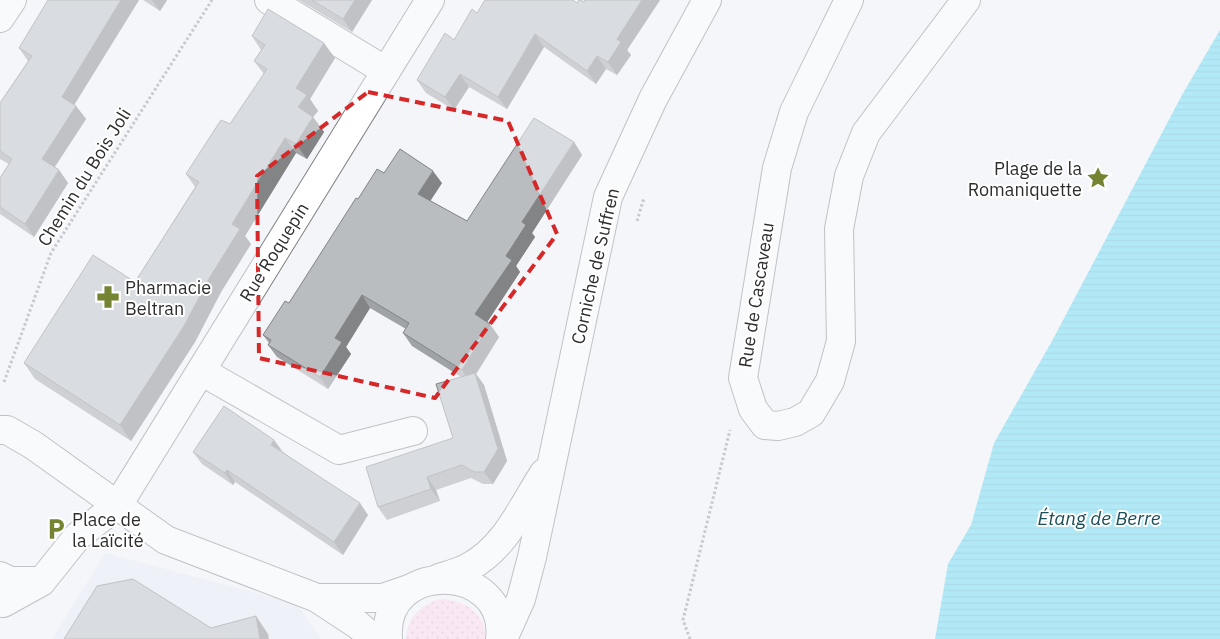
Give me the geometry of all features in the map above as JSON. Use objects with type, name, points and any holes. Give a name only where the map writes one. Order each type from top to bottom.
[{"type":"street","points":[[0,18],[12,0]]},
{"type":"street","points":[[269,0],[386,71]]},
{"type":"street","name":"Rue Roquepin","points":[[118,505],[430,0]]},
{"type":"street","name":"Corniche de Suffren","points":[[501,639],[521,599],[544,509],[552,462],[608,197],[653,99],[707,0]]},
{"type":"street","name":"Rue de Cascaveau","points":[[849,0],[794,112],[777,168],[743,378],[753,409],[765,425],[778,426],[795,422],[811,413],[830,380],[841,340],[839,229],[849,176],[866,133],[939,39],[966,0]]},
{"type":"street","points":[[201,371],[339,450],[413,431]]},
{"type":"street","points":[[0,430],[7,430],[33,445],[166,540],[317,598],[358,625],[374,639]]},
{"type":"street","name":"Corniche de Suffren","points":[[317,598],[383,598],[412,588],[425,581],[468,568],[489,552],[514,525],[531,493],[552,462]]},
{"type":"street","points":[[0,602],[3,603],[42,581],[78,536],[118,505]]},
{"type":"street","points":[[0,576],[10,582],[42,581]]},
{"type":"street","points":[[439,578],[457,580],[474,586],[487,598],[497,614],[501,639]]},
{"type":"street","points":[[388,639],[389,618],[398,601],[412,588]]},
{"type":"path","name":"Chemin du Bois Joli","points":[[4,382],[51,252],[212,0]]},
{"type":"path","points":[[635,227],[646,189]]},
{"type":"path","points":[[690,639],[683,620],[731,426]]},
{"type":"highlighted area","points":[[368,92],[508,121],[557,234],[435,398],[259,358],[257,176]]},
{"type":"shaded area","points":[[105,553],[297,604],[321,639],[52,639]]},
{"type":"shaded area","points":[[440,599],[457,602],[472,609],[482,622],[485,639],[406,639],[409,624],[416,613],[426,605]]},
{"type":"water","name":"Étang de Berre","points":[[1220,30],[1220,639],[935,639],[948,564],[971,525],[994,443],[1052,341],[1182,95]]},
{"type":"building","points":[[48,0],[121,0],[62,97],[76,106],[42,159],[59,170],[25,224],[0,207],[0,178],[12,159],[0,151],[0,103],[32,56],[19,48]]},
{"type":"building","points":[[312,0],[355,0],[343,19]]},
{"type":"building","points":[[485,0],[573,0],[577,3],[579,0],[584,2],[585,0],[642,0],[617,39],[621,42],[608,62],[597,56],[587,71],[535,34],[498,97],[460,74],[445,97],[417,80],[445,33],[454,40],[472,9],[477,13]]},
{"type":"building","points":[[268,9],[324,43],[296,88],[307,95],[298,107],[313,117],[296,144],[285,138],[232,224],[240,229],[210,277],[184,326],[120,425],[24,363],[93,255],[135,282],[199,182],[186,174],[221,120],[230,124],[267,69],[254,61],[265,45],[252,36]]},
{"type":"building","points":[[534,118],[574,142],[522,222],[526,225],[506,256],[512,260],[475,314],[490,324],[462,370],[403,333],[409,323],[362,295],[335,338],[342,342],[320,377],[268,345],[271,340],[263,335],[285,301],[289,303],[356,198],[358,199],[377,169],[384,173],[400,149],[433,171],[418,194],[467,221]]},
{"type":"building","points":[[475,373],[498,449],[484,472],[474,472],[462,465],[427,477],[431,489],[378,507],[366,467],[453,438],[436,384]]},
{"type":"building","points":[[224,406],[274,440],[271,445],[360,503],[334,542],[227,470],[225,473],[193,452]]},
{"type":"building","points":[[133,579],[211,628],[256,616],[260,639],[64,639],[97,586]]},
{"type":"place","name":"Plage de la Romaniquette","points":[[1098,178]]},
{"type":"place","name":"Pharmacie Beltran","points":[[108,297]]},
{"type":"place","name":"Place de la Laïcité","points":[[56,529]]}]
